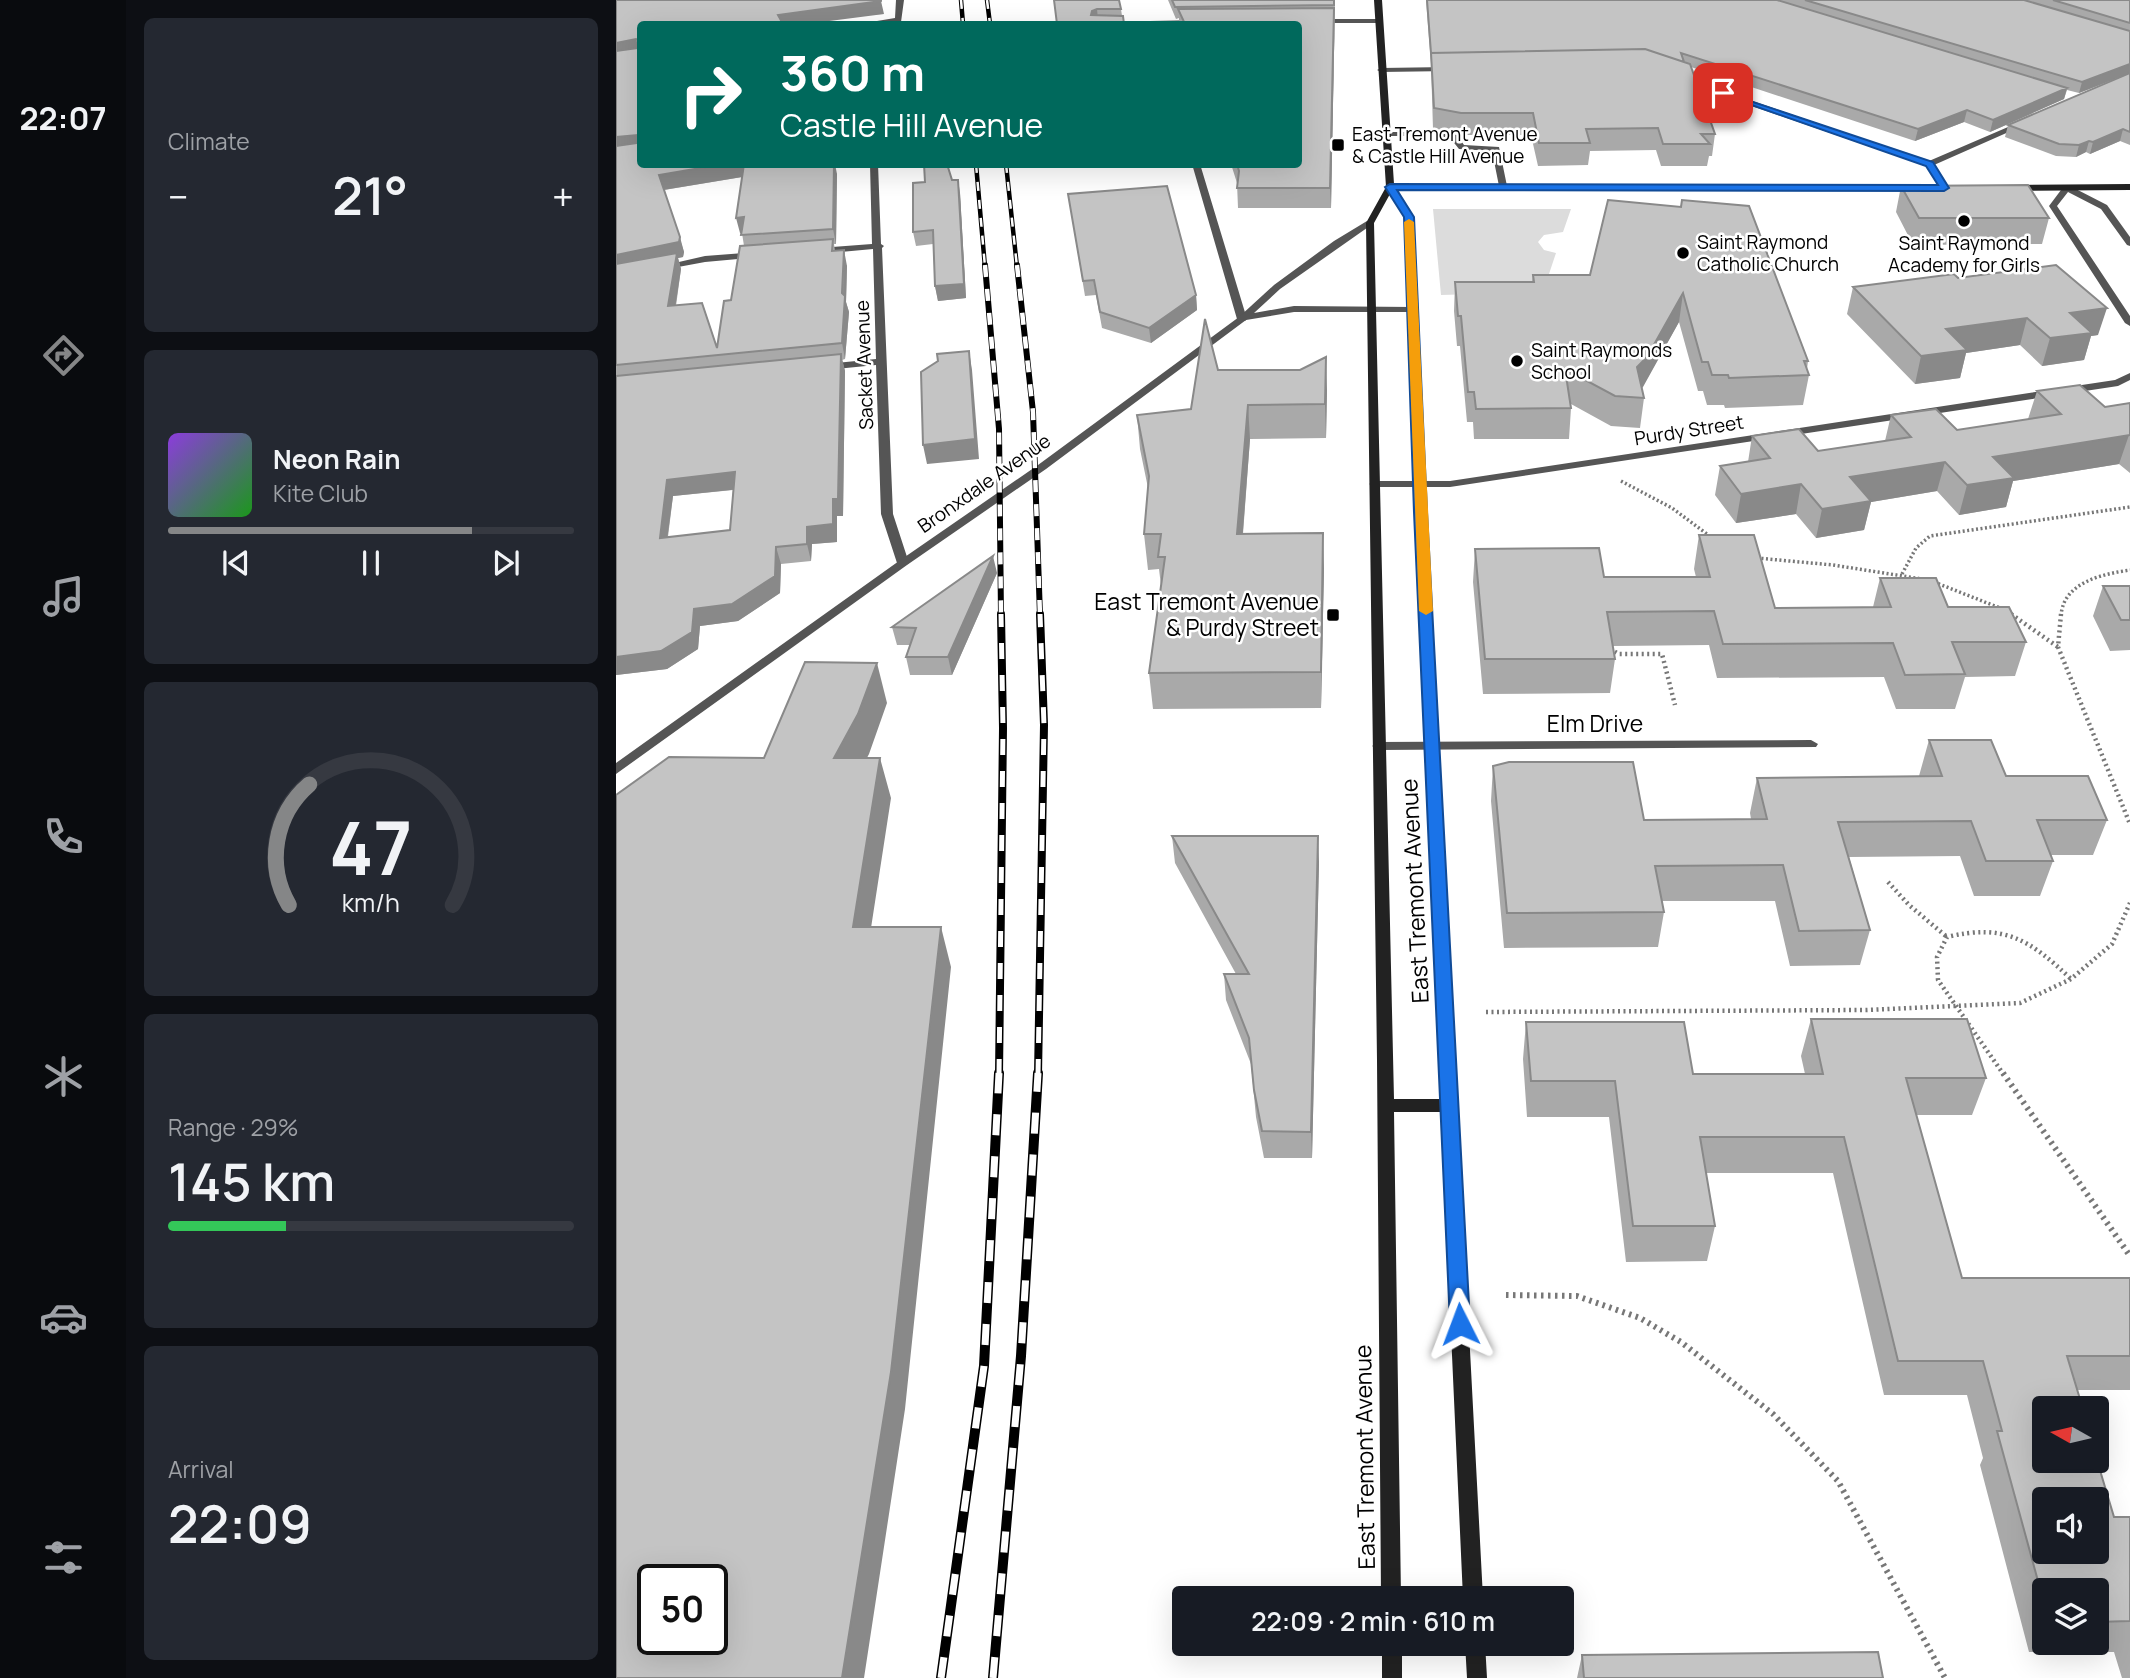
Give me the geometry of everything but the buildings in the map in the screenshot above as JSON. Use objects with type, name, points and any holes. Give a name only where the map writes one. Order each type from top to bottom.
[{"type":"main road","name":"East Tremont Avenue","points":[[1378,0],[1390,187],[1409,217],[1472,1586]]},
{"type":"main road","points":[[1370,223],[1390,187],[1958,188]]},
{"type":"main road","points":[[2000,188],[2130,187]]},
{"type":"main road","name":"East Tremont Avenue","points":[[1370,223],[1386,1105],[1391,1586]]},
{"type":"main road","points":[[1386,1105],[1450,1106]]},
{"type":"main road","points":[[1392,1656],[1392,1678]]},
{"type":"main road","points":[[1475,1656],[1476,1678]]},
{"type":"street","points":[[892,21],[898,20],[900,0]]},
{"type":"street","points":[[1312,21],[1378,21]]},
{"type":"street","points":[[1381,70],[1464,68]]},
{"type":"street","points":[[1670,74],[1929,164],[1944,188]]},
{"type":"street","points":[[1929,164],[2037,117]]},
{"type":"street","points":[[1386,134],[1438,134],[1454,137],[1462,147],[1496,149],[1503,186]]},
{"type":"street","name":"Sacket Avenue","points":[[874,168],[887,514],[903,563]]},
{"type":"street","points":[[1197,168],[1242,319],[1294,309],[1413,310]]},
{"type":"street","points":[[2130,243],[2104,207],[2067,188],[2053,206],[2130,323]]},
{"type":"street","name":"Bronxdale Avenue","points":[[616,770],[903,563],[1042,467],[1242,319],[1277,287],[1337,243],[1370,223]]},
{"type":"street","points":[[812,251],[879,246]]},
{"type":"street","points":[[654,268],[705,259],[772,254]]},
{"type":"street","points":[[818,368],[880,362]]},
{"type":"street","name":"Purdy Street","points":[[1375,484],[1450,484],[2118,383],[2130,376]]},
{"type":"street","name":"Elm Drive","points":[[1379,746],[1811,744]]},
{"type":"path","points":[[1614,477],[1672,508],[1713,538]]},
{"type":"path","points":[[1902,574],[1912,551],[1920,541],[1930,536],[2130,507]]},
{"type":"path","points":[[1746,554],[1775,561],[1902,574],[1943,584],[1988,601],[2058,647]]},
{"type":"path","points":[[2130,570],[2096,575],[2072,591],[2061,610],[2058,647],[2129,814],[2130,824]]},
{"type":"path","points":[[1603,646],[1619,654],[1662,654],[1675,705]]},
{"type":"path","points":[[1888,882],[1909,905],[1947,937]]},
{"type":"path","points":[[1486,1012],[1866,1010],[2020,1003],[2071,979],[2112,944],[2130,903]]},
{"type":"path","points":[[2071,979],[2039,948],[2012,934],[1990,930],[1963,932],[1947,937],[1937,957],[1938,980],[1954,1006],[2130,1256]]},
{"type":"path","points":[[1506,1296],[1577,1296],[1640,1318],[1681,1342],[1773,1414],[1838,1481],[1945,1678]]},
{"type":"shaded area","points":[[1433,209],[1571,209],[1563,232],[1544,235],[1538,242],[1544,250],[1556,253],[1543,292],[1441,295]]},
{"type":"railway","points":[[961,0],[963,21]]},
{"type":"railway","points":[[987,0],[990,21]]},
{"type":"railway","points":[[976,168],[985,267]]},
{"type":"railway","points":[[1006,168],[1017,267]]},
{"type":"railway","points":[[985,265],[999,429],[1001,616]]},
{"type":"railway","points":[[1017,265],[1033,412],[1040,616]]},
{"type":"railway","points":[[999,1075],[1003,728],[1001,614]]},
{"type":"railway","points":[[1038,1075],[1044,725],[1040,614]]},
{"type":"railway","points":[[941,1678],[984,1366],[999,1073]]},
{"type":"railway","points":[[993,1678],[1021,1356],[1038,1073]]},
{"type":"slow traffic","points":[[1409,222],[1426,611]]},
{"type":"place","name":"East Tremont Avenue & Castle Hill Avenue","points":[[1338,145]]},
{"type":"place","name":"Saint Raymond Academy for Girls","points":[[1964,221]]},
{"type":"place","name":"Saint Raymond Catholic Church","points":[[1683,253]]},
{"type":"place","name":"Saint Raymonds School","points":[[1517,361]]},
{"type":"place","name":"East Tremont Avenue & Purdy Street","points":[[1333,615]]},
{"type":"route","points":[[1460,1324],[1420,512],[1409,217],[1390,187],[1944,188],[1929,164],[1723,93]]}]
